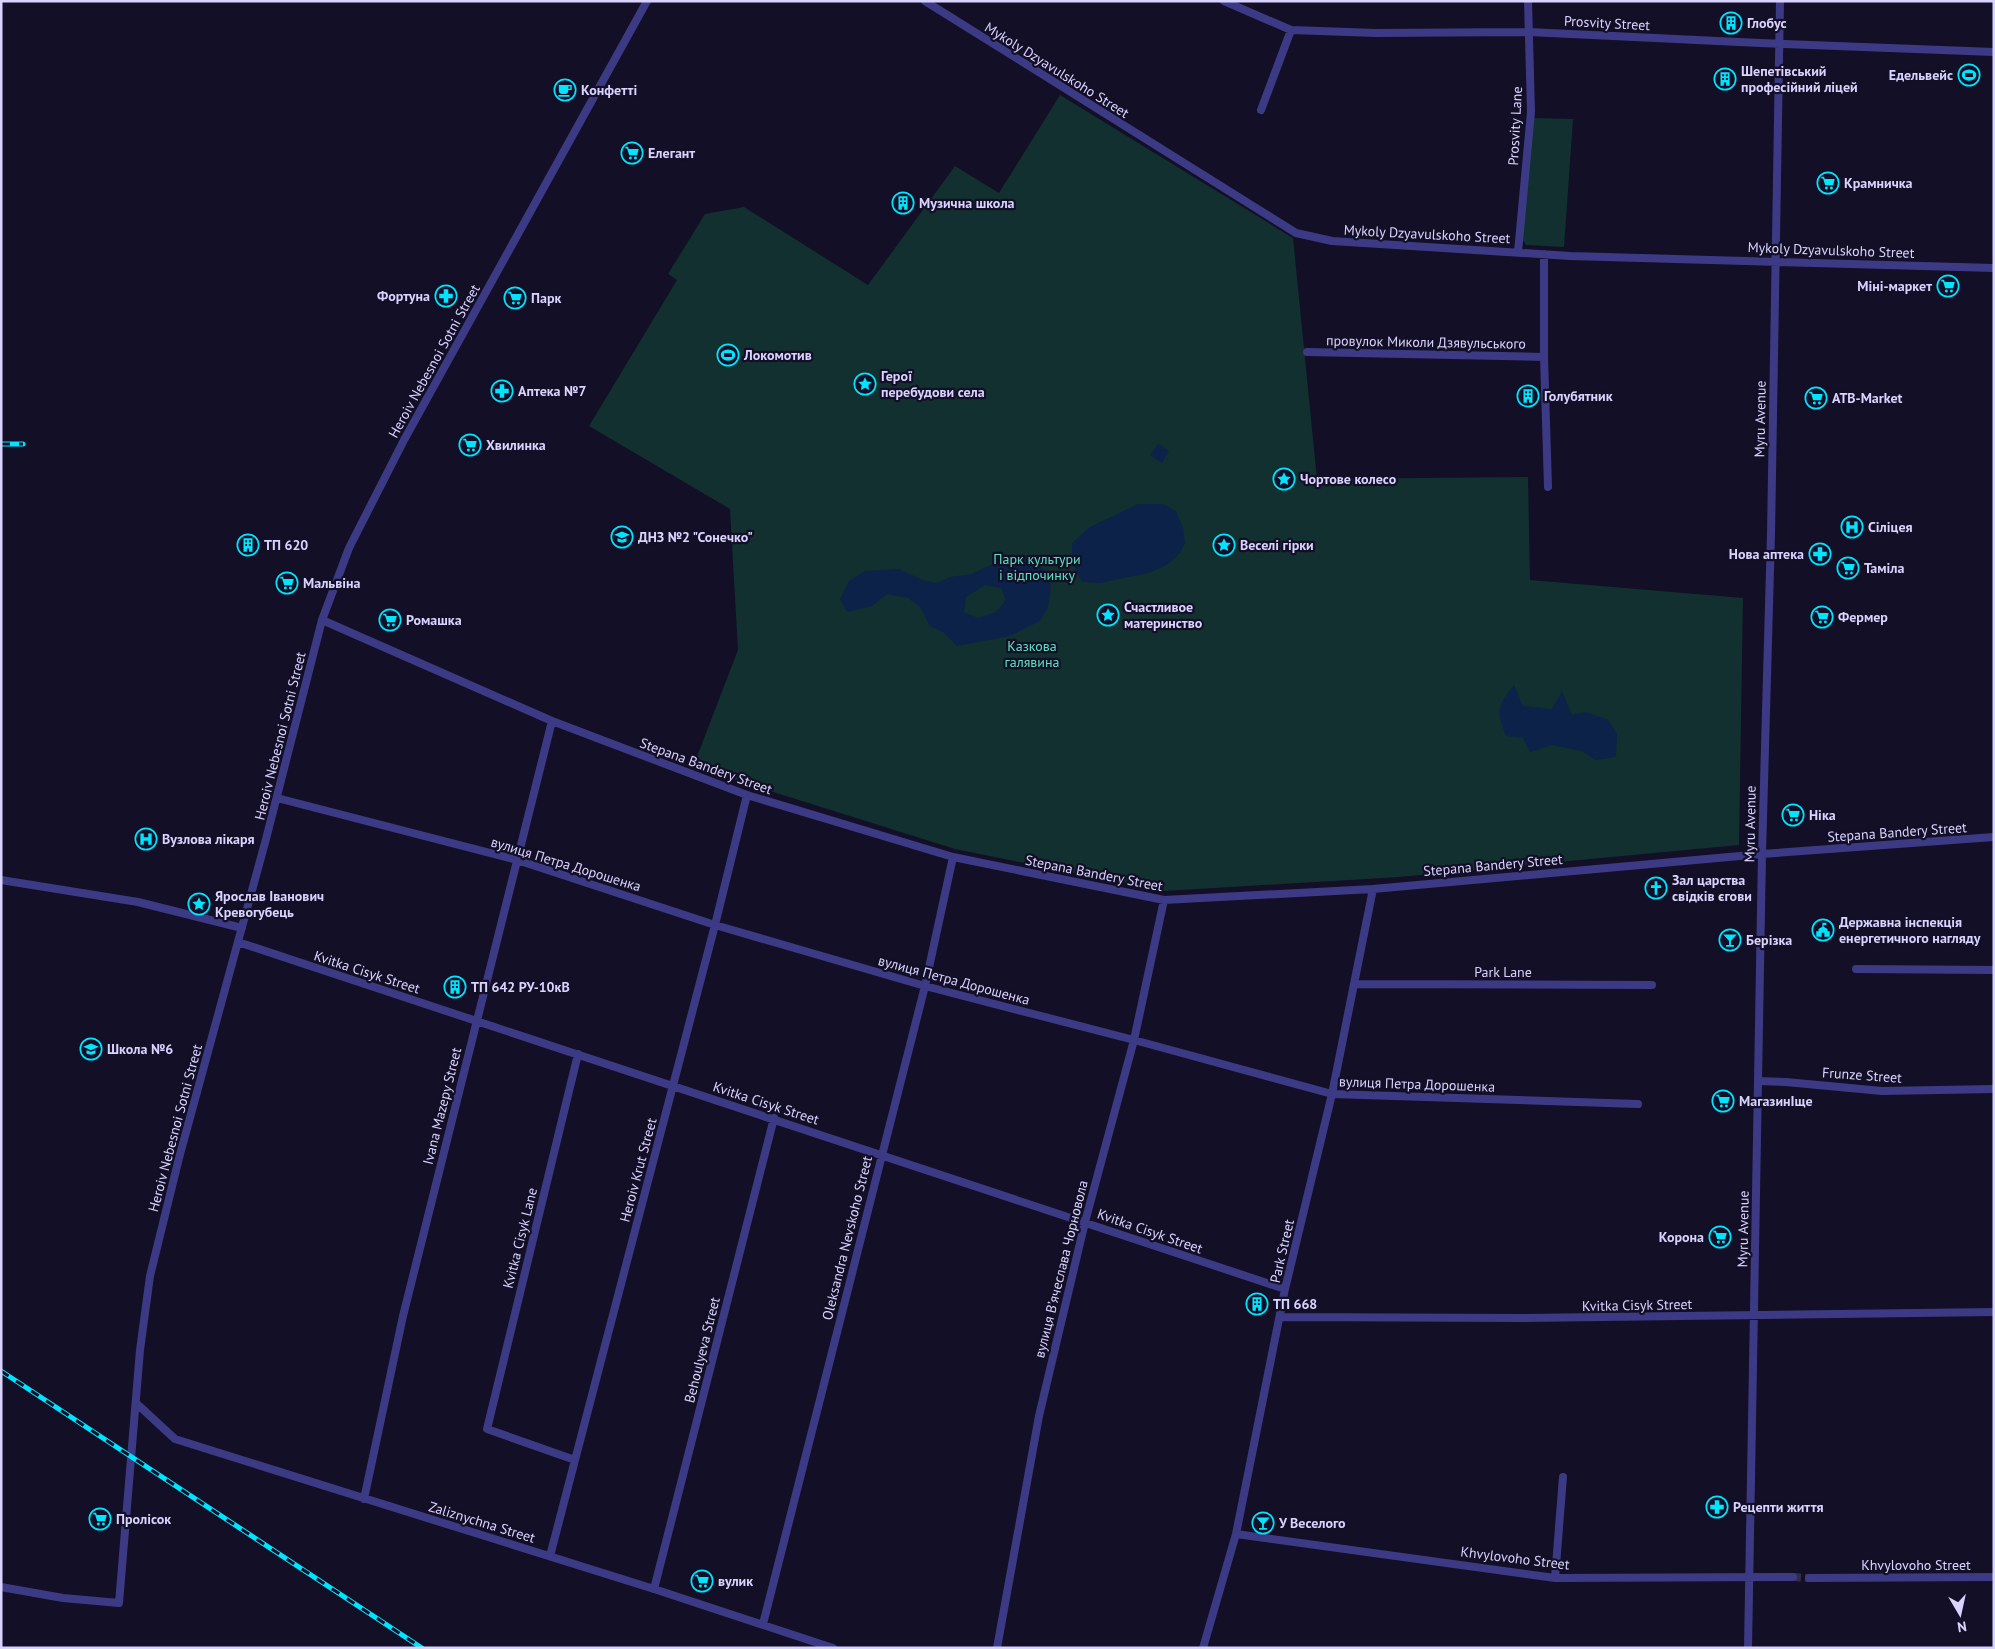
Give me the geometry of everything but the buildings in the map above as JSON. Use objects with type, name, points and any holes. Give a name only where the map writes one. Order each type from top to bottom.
[{"type":"street","name":"Heroiv Nebesnoi Sotni Street","points":[[1,1587],[63,1598],[119,1603],[140,1350],[150,1276],[179,1158],[277,798],[322,620],[349,548],[404,440],[647,1]]},
{"type":"street","name":"Mykoly Dzyavulskoho Street","points":[[925,1],[1296,233],[1332,241],[1544,254],[1994,268]]},
{"type":"street","name":"Prosvity Street","points":[[1224,1],[1291,30],[1529,32],[1994,52]]},
{"type":"street","name":"Prosvity Lane","points":[[1518,252],[1531,112],[1528,1]]},
{"type":"street","name":"Myru Avenue","points":[[1748,1648],[1780,1]]},
{"type":"street","points":[[1261,110],[1291,30]]},
{"type":"street","points":[[1544,254],[1544,357],[1548,487]]},
{"type":"street","name":"провулок Миколи Дзявульського","points":[[1307,352],[1544,357]]},
{"type":"street","name":"Stepana Bandery Street","points":[[322,620],[552,721],[747,795],[953,858],[1164,900],[1372,889],[1762,854],[1994,837]]},
{"type":"street","name":"Ivana Mazepy Street","points":[[364,1499],[403,1316],[552,721]]},
{"type":"street","name":"Heroiv Krut Street","points":[[550,1556],[715,925],[747,795]]},
{"type":"street","name":"вулиця Петра Дорошенка","points":[[277,798],[517,860],[715,925],[925,986],[1332,1094],[1638,1104]]},
{"type":"street","name":"Oleksandra Nevskoho Street","points":[[763,1624],[925,986],[953,858]]},
{"type":"street","points":[[1,880],[138,902],[242,928]]},
{"type":"street","name":"Park Street","points":[[1203,1648],[1236,1534],[1285,1289],[1332,1094],[1372,889]]},
{"type":"street","name":"вулиця Вʼячеслава Чорновола","points":[[997,1648],[1039,1416],[1085,1222],[1134,1040],[1164,900]]},
{"type":"street","name":"Kvitka Cisyk Street","points":[[238,942],[774,1118],[1285,1289]]},
{"type":"street","points":[[1856,970],[1994,970]]},
{"type":"street","name":"Park Lane","points":[[1354,984],[1652,985]]},
{"type":"street","name":"Kvitka Cisyk Lane","points":[[575,1460],[487,1429],[578,1054]]},
{"type":"street","name":"Frunze Street","points":[[1758,1081],[1882,1091],[1994,1089]]},
{"type":"street","name":"Behoulyeva Street","points":[[654,1588],[774,1118]]},
{"type":"street","name":"Kvitka Cisyk Street","points":[[1280,1317],[1521,1318],[1994,1312]]},
{"type":"street","name":"Zaliznychna Street","points":[[136,1403],[175,1439],[654,1588],[833,1648]]},
{"type":"street","points":[[1555,1578],[1563,1477]]},
{"type":"street","name":"Khvylovoho Street","points":[[1236,1534],[1555,1578],[1793,1577]]},
{"type":"street","name":"Khvylovoho Street","points":[[1809,1578],[1994,1577]]},
{"type":"green space","name":"Парк культури і відпочинку","points":[[1060,95],[1293,238],[1317,479],[1528,477],[1530,580],[1743,598],[1739,845],[1399,877],[1164,891],[955,849],[693,767],[738,650],[730,509],[589,426],[677,280],[668,274],[705,214],[744,207],[868,285],[955,166],[999,193]]},
{"type":"green space","points":[[1533,118],[1573,119],[1564,247],[1526,245],[1522,239]]},
{"type":"water","points":[[1158,444],[1169,451],[1162,463],[1150,455]]},
{"type":"water","points":[[1138,504],[1163,504],[1176,511],[1183,528],[1185,543],[1179,554],[1167,565],[1148,573],[1100,583],[1083,582],[1073,564],[1072,543],[1090,527]]},
{"type":"water","points":[[1028,555],[1048,574],[1051,586],[1048,607],[1040,621],[1010,636],[957,646],[943,632],[930,626],[920,607],[908,598],[887,594],[872,606],[847,612],[840,599],[849,581],[865,571],[899,569],[925,581],[936,583],[950,577],[971,574],[1006,558],[1020,561]],"holes":[[[985,585],[1001,588],[1006,600],[996,612],[978,618],[964,612],[966,597]]]},
{"type":"water","points":[[1514,685],[1523,706],[1552,709],[1562,691],[1572,715],[1586,712],[1608,720],[1617,734],[1616,757],[1595,760],[1582,751],[1552,745],[1530,752],[1523,738],[1506,736],[1500,709],[1504,698]]},
{"type":"tunnel","points":[[1793,1577],[1809,1578]]},
{"type":"railway","points":[[1,444],[23,444]]},
{"type":"railway","points":[[1,1371],[422,1648]]},
{"type":"place","name":"Глобус","points":[[1731,23]]},
{"type":"place","name":"Едельвейс","points":[[1969,75]]},
{"type":"place","name":"Шепетівський професійний ліцей","points":[[1725,79]]},
{"type":"place","name":"Конфетті","points":[[565,90]]},
{"type":"place","name":"Елегант","points":[[632,153]]},
{"type":"place","name":"Крамничка","points":[[1828,183]]},
{"type":"place","name":"Музична школа","points":[[903,203]]},
{"type":"place","name":"Міні-маркет","points":[[1948,286]]},
{"type":"place","name":"Фортуна","points":[[446,296]]},
{"type":"place","name":"Парк","points":[[515,298]]},
{"type":"place","name":"Локомотив","points":[[728,355]]},
{"type":"place","name":"Герої перебудови села","points":[[865,384]]},
{"type":"place","name":"Аптека №7","points":[[502,391]]},
{"type":"place","name":"Голубятник","points":[[1528,396]]},
{"type":"place","name":"ATB-Market","points":[[1816,398]]},
{"type":"place","name":"Хвилинка","points":[[470,445]]},
{"type":"place","name":"Чортове колесо","points":[[1284,479]]},
{"type":"place","name":"Сіліцея","points":[[1852,527]]},
{"type":"place","name":"ДНЗ №2 \"Сонечко\"","points":[[622,537]]},
{"type":"place","name":"ТП 620","points":[[248,545]]},
{"type":"place","name":"Веселі гірки","points":[[1224,545]]},
{"type":"place","name":"Нова аптека","points":[[1820,554]]},
{"type":"place","name":"Таміла","points":[[1848,568]]},
{"type":"place","name":"Мальвіна","points":[[287,583]]},
{"type":"place","name":"Счастливое материнство","points":[[1108,615]]},
{"type":"place","name":"Фермер","points":[[1822,617]]},
{"type":"place","name":"Ромашка","points":[[390,620]]},
{"type":"place","name":"Ніка","points":[[1793,815]]},
{"type":"place","name":"Вузлова лікаря","points":[[146,839]]},
{"type":"place","name":"Зал царства свідків єгови","points":[[1656,888]]},
{"type":"place","name":"Ярослав Іванович Кревогубець","points":[[199,904]]},
{"type":"place","name":"Державна інспекція енергетичного нагляду","points":[[1823,930]]},
{"type":"place","name":"Берізка","points":[[1730,940]]},
{"type":"place","name":"ТП 642 РУ-10кВ","points":[[455,987]]},
{"type":"place","name":"Школа №6","points":[[91,1049]]},
{"type":"place","name":"МагазинІще","points":[[1723,1101]]},
{"type":"place","name":"Корона","points":[[1720,1237]]},
{"type":"place","name":"ТП 668","points":[[1257,1304]]},
{"type":"place","name":"Рецепти життя","points":[[1717,1507]]},
{"type":"place","name":"Пролісок","points":[[100,1519]]},
{"type":"place","name":"У Веселого","points":[[1263,1523]]},
{"type":"place","name":"вулик","points":[[702,1581]]},
{"type":"park label","name":"Казкова галявина","points":[[1032,654]]}]
